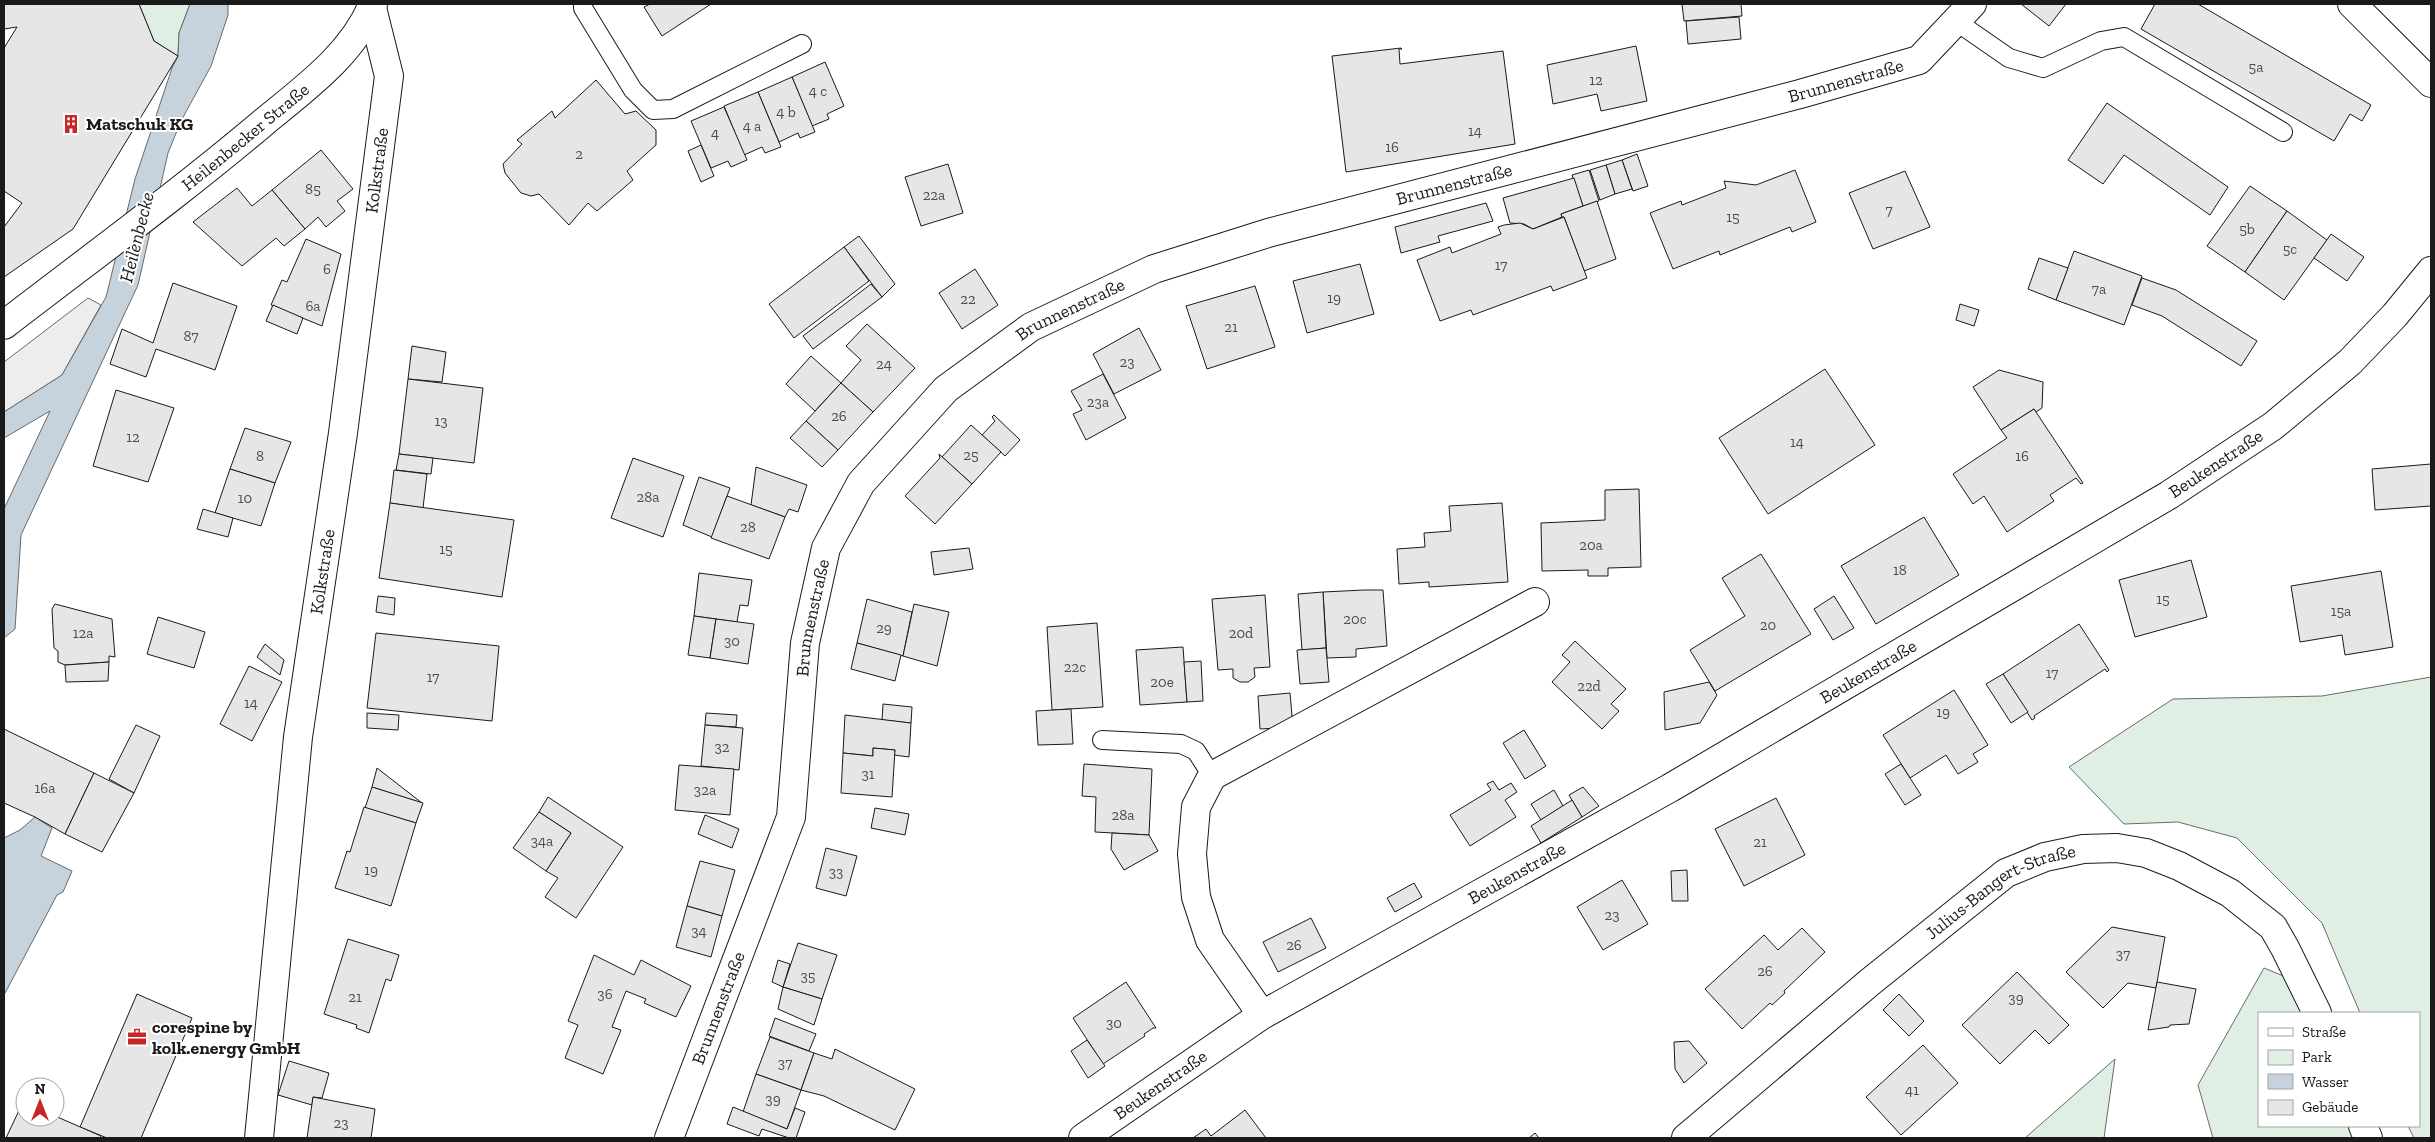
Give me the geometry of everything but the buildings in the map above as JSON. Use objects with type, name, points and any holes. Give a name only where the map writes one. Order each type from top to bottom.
[{"type":"street","points":[[2352,4],[2431,83]]},
{"type":"street","name":"Heilenbecker Straße","points":[[4,325],[165,203],[324,72],[358,30],[373,6]]},
{"type":"street","name":"Kolkstraße","points":[[259,1138],[298,737],[343,433],[389,76],[373,6]]},
{"type":"street","name":"Brunnenstraße","points":[[669,1138],[791,817],[805,643],[826,548],[861,482],[946,389],[1031,328],[1154,270],[1268,233],[1800,94],[1919,60],[1965,13]]},
{"type":"street","name":"Beukenstraße","points":[[1084,1138],[1262,1015],[1670,788],[2170,494],[2273,426],[2350,362],[2395,316],[2431,271]]},
{"type":"street","points":[[1262,1015],[1210,940],[1196,897],[1192,854],[1196,807],[1212,776],[1535,602]]},
{"type":"street","name":"Julius-Bangert-Straße","points":[[1686,1138],[1870,982],[2006,873],[2045,857],[2092,849],[2117,848],[2146,853],[2179,866],[2230,893],[2273,927],[2317,1012]]},
{"type":"lane","points":[[583,4],[583,8],[633,90],[653,110],[673,109],[802,44]]},
{"type":"lane","points":[[1965,13],[2009,58],[2043,68],[2102,41],[2124,37],[2283,132]]},
{"type":"lane","points":[[1102,740],[1181,744],[1196,751],[1212,776]]},
{"type":"green space","points":[[139,4],[190,4],[179,33],[178,56],[154,41]]},
{"type":"green space","points":[[2431,677],[2431,1138],[2414,1138],[2408,1127],[2420,1127],[2420,1012],[2360,1012],[2322,923],[2237,838],[2178,822],[2124,824],[2069,767],[2173,699],[2322,696]]},
{"type":"green space","points":[[2264,968],[2286,977],[2301,1012],[2258,1012],[2258,1127],[2348,1127],[2353,1138],[2213,1138],[2198,1085]]},
{"type":"green space","points":[[2115,1059],[2104,1138],[2025,1138]]},
{"type":"shaded area","points":[[88,298],[101,305],[62,375],[4,412],[4,362]]},
{"type":"water","name":"Heilenbecke","points":[[190,4],[228,4],[228,15],[211,66],[181,121],[168,153],[138,285],[21,535],[15,629],[4,638],[4,509],[50,411],[4,438],[4,412],[62,375],[106,297],[135,179],[172,68],[178,56],[179,33]]},
{"type":"water","points":[[35,817],[52,828],[41,856],[72,871],[63,892],[57,895],[4,995],[4,838],[20,830]]},
{"type":"place","name":"Matschuk KG","points":[[71,124]]},
{"type":"place","name":"corespine by kolk.energy GmbH","points":[[137,1037]]}]
